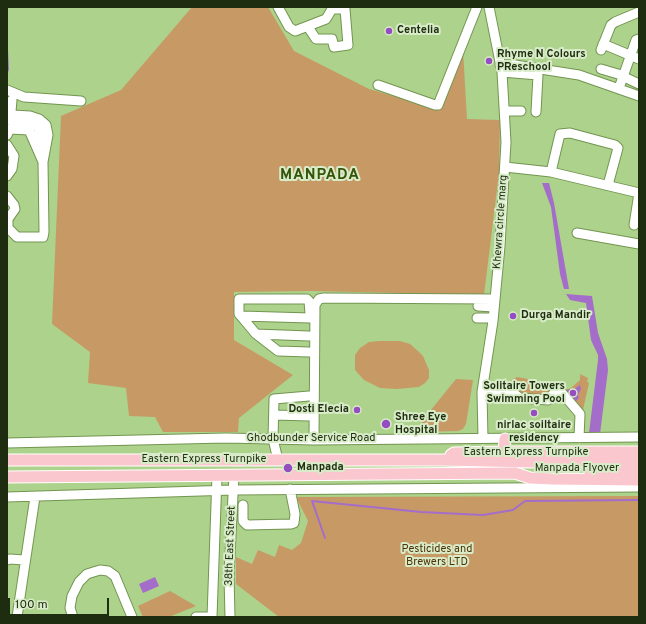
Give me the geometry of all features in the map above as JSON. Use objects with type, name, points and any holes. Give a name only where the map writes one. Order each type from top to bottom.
[{"type":"main road","points":[[504,452],[505,439]]},
{"type":"main road","name":"Eastern Express Turnpike","points":[[7,460],[442,460],[454,453],[639,452]]},
{"type":"main road","name":"Manpada Flyover","points":[[442,460],[639,469]]},
{"type":"main road","name":"Manpada Flyover","points":[[515,473],[532,465],[639,460]]},
{"type":"main road","name":"Eastern Express Turnpike","points":[[7,477],[515,473],[530,478],[573,483],[639,480]]},
{"type":"street","points":[[278,7],[289,27],[295,31],[326,19],[332,9],[345,8],[348,45],[334,47],[332,39],[316,38],[308,27]]},
{"type":"street","points":[[378,85],[438,105],[477,7]]},
{"type":"street","name":"Khewra circle marg","points":[[483,438],[482,392],[493,318],[500,246],[505,168],[505,111],[501,68],[489,7]]},
{"type":"street","points":[[635,57],[602,47],[611,25],[639,12]]},
{"type":"street","points":[[619,88],[635,57],[636,40],[639,39]]},
{"type":"street","points":[[501,68],[515,65],[579,75],[639,96]]},
{"type":"street","points":[[501,68],[538,75],[536,112]]},
{"type":"street","points":[[601,69],[624,76],[639,84]]},
{"type":"street","points":[[7,196],[14,205],[15,209],[8,219],[8,228],[17,237],[42,236],[44,232],[44,149],[38,127],[31,122],[11,119],[8,99],[24,97],[81,101]]},
{"type":"street","points":[[505,111],[521,111]]},
{"type":"street","points":[[7,135],[10,129],[29,130],[43,162]]},
{"type":"street","points":[[550,172],[560,134],[570,134],[616,145],[618,148],[608,185]]},
{"type":"street","points":[[7,145],[14,156],[12,169],[7,176]]},
{"type":"street","points":[[505,168],[550,172],[639,193],[634,226]]},
{"type":"street","points":[[577,233],[639,244]]},
{"type":"street","points":[[309,352],[278,351],[256,334],[239,314],[241,298],[307,299],[309,301],[310,318],[309,416],[312,440]]},
{"type":"street","points":[[312,440],[315,305],[318,299],[494,303]]},
{"type":"street","points":[[478,306],[494,303]]},
{"type":"street","points":[[241,316],[310,318]]},
{"type":"street","points":[[477,318],[493,318]]},
{"type":"street","points":[[256,334],[309,336]]},
{"type":"street","points":[[482,392],[511,391],[520,398],[548,400],[555,392],[562,393],[580,414],[579,438]]},
{"type":"street","points":[[278,460],[273,439],[276,397],[309,396]]},
{"type":"street","points":[[274,415],[309,416]]},
{"type":"street","name":"Ghodbunder Service Road","points":[[7,443],[226,438],[312,440],[639,437]]},
{"type":"street","name":"38th East Street","points":[[212,617],[216,491],[218,476]]},
{"type":"street","name":"38th East Street","points":[[230,617],[229,576],[234,476]]},
{"type":"street","points":[[7,497],[233,490],[573,483],[639,487]]},
{"type":"street","points":[[243,505],[243,521],[247,525],[291,524],[294,523],[295,514],[290,490]]},
{"type":"street","points":[[17,617],[24,560],[35,497]]},
{"type":"street","points":[[7,560],[24,560]]},
{"type":"street","points":[[74,617],[70,608],[72,596],[79,582],[87,574],[100,570],[108,571],[115,576],[132,617]]},
{"type":"street","points":[[214,576],[229,576]]},
{"type":"street","points":[[196,617],[212,617]]},
{"type":"green space","points":[[192,7],[268,7],[294,51],[369,89],[438,109],[463,50],[467,119],[500,120],[499,173],[484,295],[312,291],[234,292],[234,340],[293,375],[239,418],[238,432],[163,432],[155,417],[129,416],[126,388],[88,383],[90,352],[52,324],[61,116],[121,90]]},
{"type":"green space","points":[[400,341],[410,344],[418,351],[423,356],[429,370],[429,378],[425,383],[419,387],[396,389],[380,388],[364,380],[355,370],[355,355],[360,348],[369,342]]},
{"type":"green space","points":[[580,374],[588,378],[587,382],[589,383],[583,410],[579,410],[552,390],[547,394],[525,395],[500,389],[500,381],[509,382],[517,377],[538,381],[551,389],[570,389],[580,380]]},
{"type":"green space","points":[[456,379],[473,380],[466,424],[463,429],[458,431],[419,432],[422,421]]},
{"type":"green space","name":"Pesticides and Brewers LTD","points":[[639,496],[639,617],[279,617],[236,584],[236,557],[252,564],[258,550],[275,557],[279,545],[292,550],[301,543],[308,521],[296,497]]},
{"type":"green space","points":[[170,591],[196,606],[169,617],[143,617],[138,606]]},
{"type":"shaded area","points":[[542,183],[549,183],[554,203],[569,289],[564,289],[560,274],[551,207]]},
{"type":"shaded area","points":[[566,294],[592,296],[598,333],[607,359],[608,370],[600,434],[589,433],[598,355],[591,340],[586,303],[570,300]]},
{"type":"shaded area","name":"Solitaire Towers Swimming Pool","points":[[580,385],[581,389],[578,395],[579,398],[576,401],[566,391],[569,389],[573,390]]},
{"type":"shaded area","points":[[155,577],[159,586],[143,593],[139,584]]},
{"type":"waterway","points":[[7,49],[7,73]]},
{"type":"waterway","points":[[325,538],[312,501],[421,512],[483,515],[513,510],[525,501],[639,500]]},
{"type":"place","name":"Centelia","points":[[389,31]]},
{"type":"place","name":"Rhyme N Colours PReschool","points":[[489,61]]},
{"type":"place","name":"Durga Mandir","points":[[513,316]]},
{"type":"place","name":"Solitaire Towers Swimming Pool","points":[[573,393]]},
{"type":"place","name":"Dosti Elecia","points":[[357,410]]},
{"type":"place","name":"nirlac soiltaire residency","points":[[534,413]]},
{"type":"place","name":"Shree Eye Hospital","points":[[386,424]]},
{"type":"place","name":"Manpada","points":[[288,468]]},
{"type":"district","name":"MANPADA","points":[[320,176]]}]
